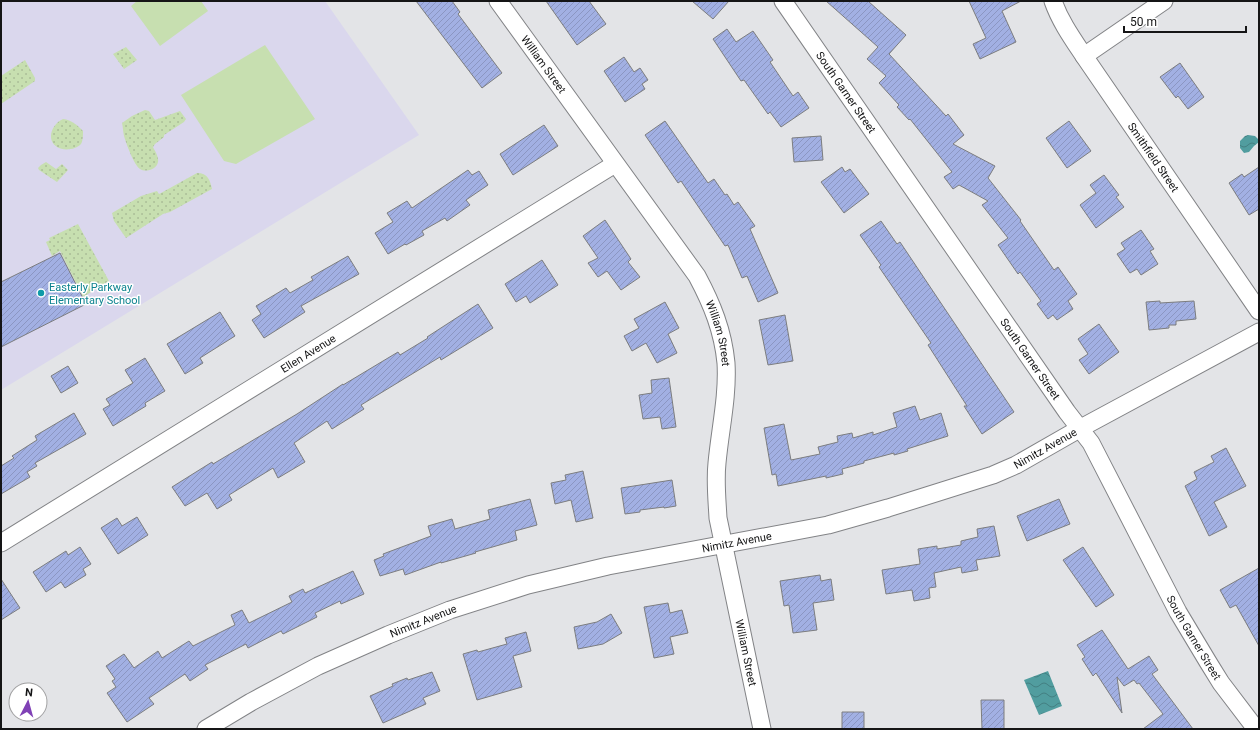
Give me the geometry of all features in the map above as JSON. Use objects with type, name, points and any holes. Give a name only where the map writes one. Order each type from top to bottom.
[{"type":"street","name":"William Street","points":[[498,1],[697,276],[711,303],[718,322],[726,362],[726,391],[717,464],[716,486],[718,518],[762,729]]},
{"type":"street","name":"South Garner Street","points":[[783,1],[1090,444],[1178,612],[1221,683],[1256,729]]},
{"type":"street","name":"Smithfield Street","points":[[1054,1],[1057,12],[1084,56],[1259,311]]},
{"type":"street","points":[[1084,56],[1164,1]]},
{"type":"street","name":"Ellen Avenue","points":[[1,542],[615,164]]},
{"type":"street","name":"Nimitz Avenue","points":[[206,729],[250,702],[318,666],[450,610],[528,585],[608,566],[828,525],[993,475],[1016,465],[1079,429],[1259,332]]},
{"type":"shaded area","points":[[1,1],[325,1],[419,135],[1,390]]},
{"type":"green space","points":[[137,1],[201,1],[208,11],[160,46],[131,6]]},
{"type":"green space","points":[[265,45],[315,119],[236,164],[224,161],[181,95]]},
{"type":"green space","points":[[126,47],[137,60],[124,69],[113,54]]},
{"type":"green space","points":[[25,60],[35,78],[35,81],[1,104],[1,76]]},
{"type":"green space","points":[[145,110],[149,111],[155,120],[180,111],[186,119],[184,122],[164,135],[164,137],[155,144],[153,147],[157,154],[158,162],[156,167],[145,171],[138,167],[133,159],[124,136],[122,123]]},
{"type":"green space","points":[[63,119],[72,122],[83,131],[82,143],[76,148],[63,149],[53,144],[51,140],[52,132],[56,124]]},
{"type":"green space","points":[[46,162],[56,169],[62,164],[68,170],[57,182],[39,170],[38,168]]},
{"type":"green space","points":[[197,173],[204,174],[208,178],[212,189],[170,212],[163,214],[126,238],[114,221],[112,213],[141,196],[157,191],[159,194]]},
{"type":"green space","points":[[78,224],[109,281],[83,297],[60,251],[52,256],[46,242],[50,240],[49,238]]},
{"type":"water","points":[[1248,135],[1255,136],[1259,142],[1249,152],[1244,153],[1240,148],[1240,141]]},
{"type":"water","points":[[1048,671],[1062,706],[1039,715],[1024,680]]},
{"type":"building","points":[[416,1],[452,1],[460,12],[458,14],[502,73],[482,88]]},
{"type":"building","points":[[546,1],[589,1],[606,24],[577,45]]},
{"type":"building","points":[[692,1],[729,1],[713,19]]},
{"type":"building","points":[[826,1],[868,1],[906,35],[889,54],[946,116],[948,114],[964,135],[953,144],[995,166],[988,178],[1021,220],[1020,221],[1054,270],[1058,267],[1077,294],[1068,301],[1073,309],[1057,320],[1053,315],[1048,319],[1037,304],[1041,301],[1020,272],[1018,274],[998,245],[1008,238],[982,205],[988,201],[959,185],[953,189],[944,177],[952,172],[910,119],[909,120],[897,107],[899,105],[879,83],[886,76],[867,59],[878,47]]},
{"type":"building","points":[[969,1],[1021,1],[1002,11],[1016,42],[980,59],[973,44],[986,38]]},
{"type":"building","points":[[727,29],[736,42],[753,31],[773,60],[770,62],[793,96],[798,92],[809,108],[781,127],[770,112],[768,114],[744,80],[741,81],[713,39]]},
{"type":"building","points":[[624,57],[634,72],[640,68],[648,80],[642,84],[645,89],[625,102],[604,71]]},
{"type":"building","points":[[1180,63],[1204,97],[1188,109],[1178,96],[1176,98],[1160,77]]},
{"type":"building","points":[[665,121],[708,183],[714,179],[734,205],[738,202],[755,226],[750,229],[778,293],[758,302],[747,276],[742,278],[728,245],[725,246],[681,181],[678,183],[645,135]]},
{"type":"building","points":[[1069,121],[1091,151],[1067,168],[1046,138]]},
{"type":"building","points":[[544,125],[558,146],[513,175],[500,154]]},
{"type":"building","points":[[821,136],[823,160],[794,162],[792,138]]},
{"type":"building","points":[[842,167],[845,172],[850,169],[869,194],[844,213],[821,182]]},
{"type":"building","points":[[1259,167],[1259,209],[1249,215],[1229,183],[1242,174],[1244,177]]},
{"type":"building","points":[[468,170],[472,175],[479,171],[488,185],[466,200],[470,205],[447,221],[445,218],[422,231],[424,235],[388,254],[375,233],[393,222],[387,213],[407,201],[412,208]]},
{"type":"building","points":[[1104,175],[1119,195],[1116,197],[1124,207],[1096,228],[1080,205],[1096,193],[1090,185]]},
{"type":"building","points":[[605,220],[631,259],[628,262],[640,277],[621,290],[607,271],[598,277],[588,263],[598,258],[583,236]]},
{"type":"building","points":[[881,221],[897,244],[900,242],[1014,412],[982,434],[964,406],[967,406],[928,345],[931,343],[879,267],[881,265],[860,235]]},
{"type":"building","points":[[1141,230],[1154,249],[1150,251],[1158,264],[1141,275],[1137,269],[1130,273],[1117,254],[1125,249],[1121,243]]},
{"type":"building","name":"Easterly Parkway Elementary School","points":[[60,253],[86,304],[1,347],[1,282]]},
{"type":"building","points":[[348,256],[359,274],[301,306],[305,312],[264,338],[252,320],[261,314],[256,306],[286,288],[290,293],[313,280],[311,277]]},
{"type":"building","points":[[542,260],[558,285],[530,303],[526,296],[516,302],[505,284]]},
{"type":"building","points":[[1160,301],[1160,303],[1194,301],[1196,319],[1176,321],[1176,325],[1169,325],[1169,328],[1149,330],[1146,302]]},
{"type":"building","points":[[665,302],[679,328],[668,334],[677,353],[657,363],[646,343],[632,351],[624,336],[639,328],[634,319]]},
{"type":"building","points":[[478,304],[493,328],[441,360],[440,357],[361,405],[364,409],[332,429],[327,421],[294,443],[305,462],[278,478],[273,468],[229,495],[232,500],[217,509],[207,493],[185,506],[172,487],[212,462],[213,464],[297,414],[343,384],[398,352],[400,355]]},
{"type":"building","points":[[220,312],[235,336],[200,358],[203,363],[185,374],[167,344]]},
{"type":"building","points":[[785,315],[793,361],[768,365],[759,320]]},
{"type":"building","points":[[1099,324],[1119,352],[1089,374],[1079,360],[1088,354],[1078,339]]},
{"type":"building","points":[[145,358],[165,391],[145,403],[146,406],[113,426],[103,409],[110,405],[106,399],[133,383],[125,370]]},
{"type":"building","points":[[68,366],[78,383],[61,393],[51,376]]},
{"type":"building","points":[[669,378],[676,427],[662,429],[660,417],[643,419],[639,395],[652,393],[651,380]]},
{"type":"building","points":[[915,406],[920,420],[941,413],[948,436],[907,449],[908,451],[864,461],[864,463],[842,469],[843,474],[826,478],[826,476],[778,486],[776,474],[772,475],[764,428],[784,424],[791,460],[820,454],[818,447],[838,442],[837,436],[852,433],[853,438],[873,432],[873,435],[897,427],[893,413]]},
{"type":"building","points":[[74,413],[86,434],[35,463],[37,466],[27,472],[30,477],[1,494],[1,466],[14,458],[12,456],[37,440],[35,436]]},
{"type":"building","points":[[1226,448],[1246,486],[1214,502],[1227,527],[1209,536],[1185,486],[1197,479],[1194,472],[1214,462],[1211,456]]},
{"type":"building","points":[[583,471],[593,518],[576,522],[571,500],[555,504],[551,483],[566,480],[565,475]]},
{"type":"building","points":[[672,480],[676,506],[640,510],[640,512],[625,514],[621,488]]},
{"type":"building","points":[[530,499],[537,525],[515,531],[517,540],[441,562],[405,575],[403,569],[380,576],[374,560],[384,556],[383,554],[431,536],[428,526],[452,519],[455,529],[490,519],[488,510]]},
{"type":"building","points":[[1059,499],[1070,524],[1027,541],[1017,516]]},
{"type":"building","points":[[137,517],[148,535],[118,554],[101,528],[117,518],[122,526]]},
{"type":"building","points":[[994,526],[1000,556],[976,560],[978,570],[962,573],[961,567],[934,573],[936,587],[929,588],[930,598],[914,601],[912,590],[886,594],[882,570],[920,564],[918,549],[937,546],[937,549],[961,545],[961,541],[978,537],[977,529]]},
{"type":"building","points":[[80,547],[91,564],[83,569],[86,575],[65,588],[61,582],[46,592],[33,572],[66,551],[68,555]]},
{"type":"building","points":[[1083,547],[1114,595],[1096,607],[1063,560]]},
{"type":"building","points":[[1259,568],[1259,646],[1236,605],[1230,608],[1220,590]]},
{"type":"building","points":[[353,571],[364,594],[341,604],[340,601],[315,613],[317,617],[283,634],[281,631],[248,648],[246,644],[205,665],[208,669],[190,681],[185,674],[149,698],[154,704],[127,722],[107,693],[116,687],[112,681],[115,679],[106,666],[124,654],[134,668],[158,651],[162,658],[189,641],[193,646],[235,625],[231,615],[242,610],[249,623],[292,602],[289,596],[303,589],[305,593]]},
{"type":"building","points":[[820,575],[821,581],[831,579],[834,600],[813,603],[817,630],[793,633],[789,605],[784,606],[780,581]]},
{"type":"building","points":[[1,579],[20,608],[1,620]]},
{"type":"building","points":[[668,603],[670,613],[682,610],[688,633],[670,637],[674,654],[654,658],[644,607]]},
{"type":"building","points":[[611,614],[622,633],[603,644],[578,649],[574,627],[597,622]]},
{"type":"building","points":[[1102,630],[1128,669],[1149,656],[1158,670],[1152,674],[1193,729],[1143,729],[1163,714],[1139,683],[1137,684],[1134,680],[1124,686],[1117,677],[1122,713],[1096,673],[1093,676],[1082,659],[1085,657],[1077,645]]},
{"type":"building","points":[[526,632],[531,651],[513,656],[522,687],[477,700],[463,654],[477,650],[478,652],[507,644],[505,638]]},
{"type":"building","points":[[432,672],[440,691],[423,698],[426,704],[383,723],[370,696],[407,678],[408,680]]},
{"type":"building","points":[[981,700],[1004,700],[1004,729],[982,729]]},
{"type":"building","points":[[842,712],[864,712],[864,729],[842,729]]},
{"type":"place","name":"Easterly Parkway Elementary School","points":[[41,293]]}]
